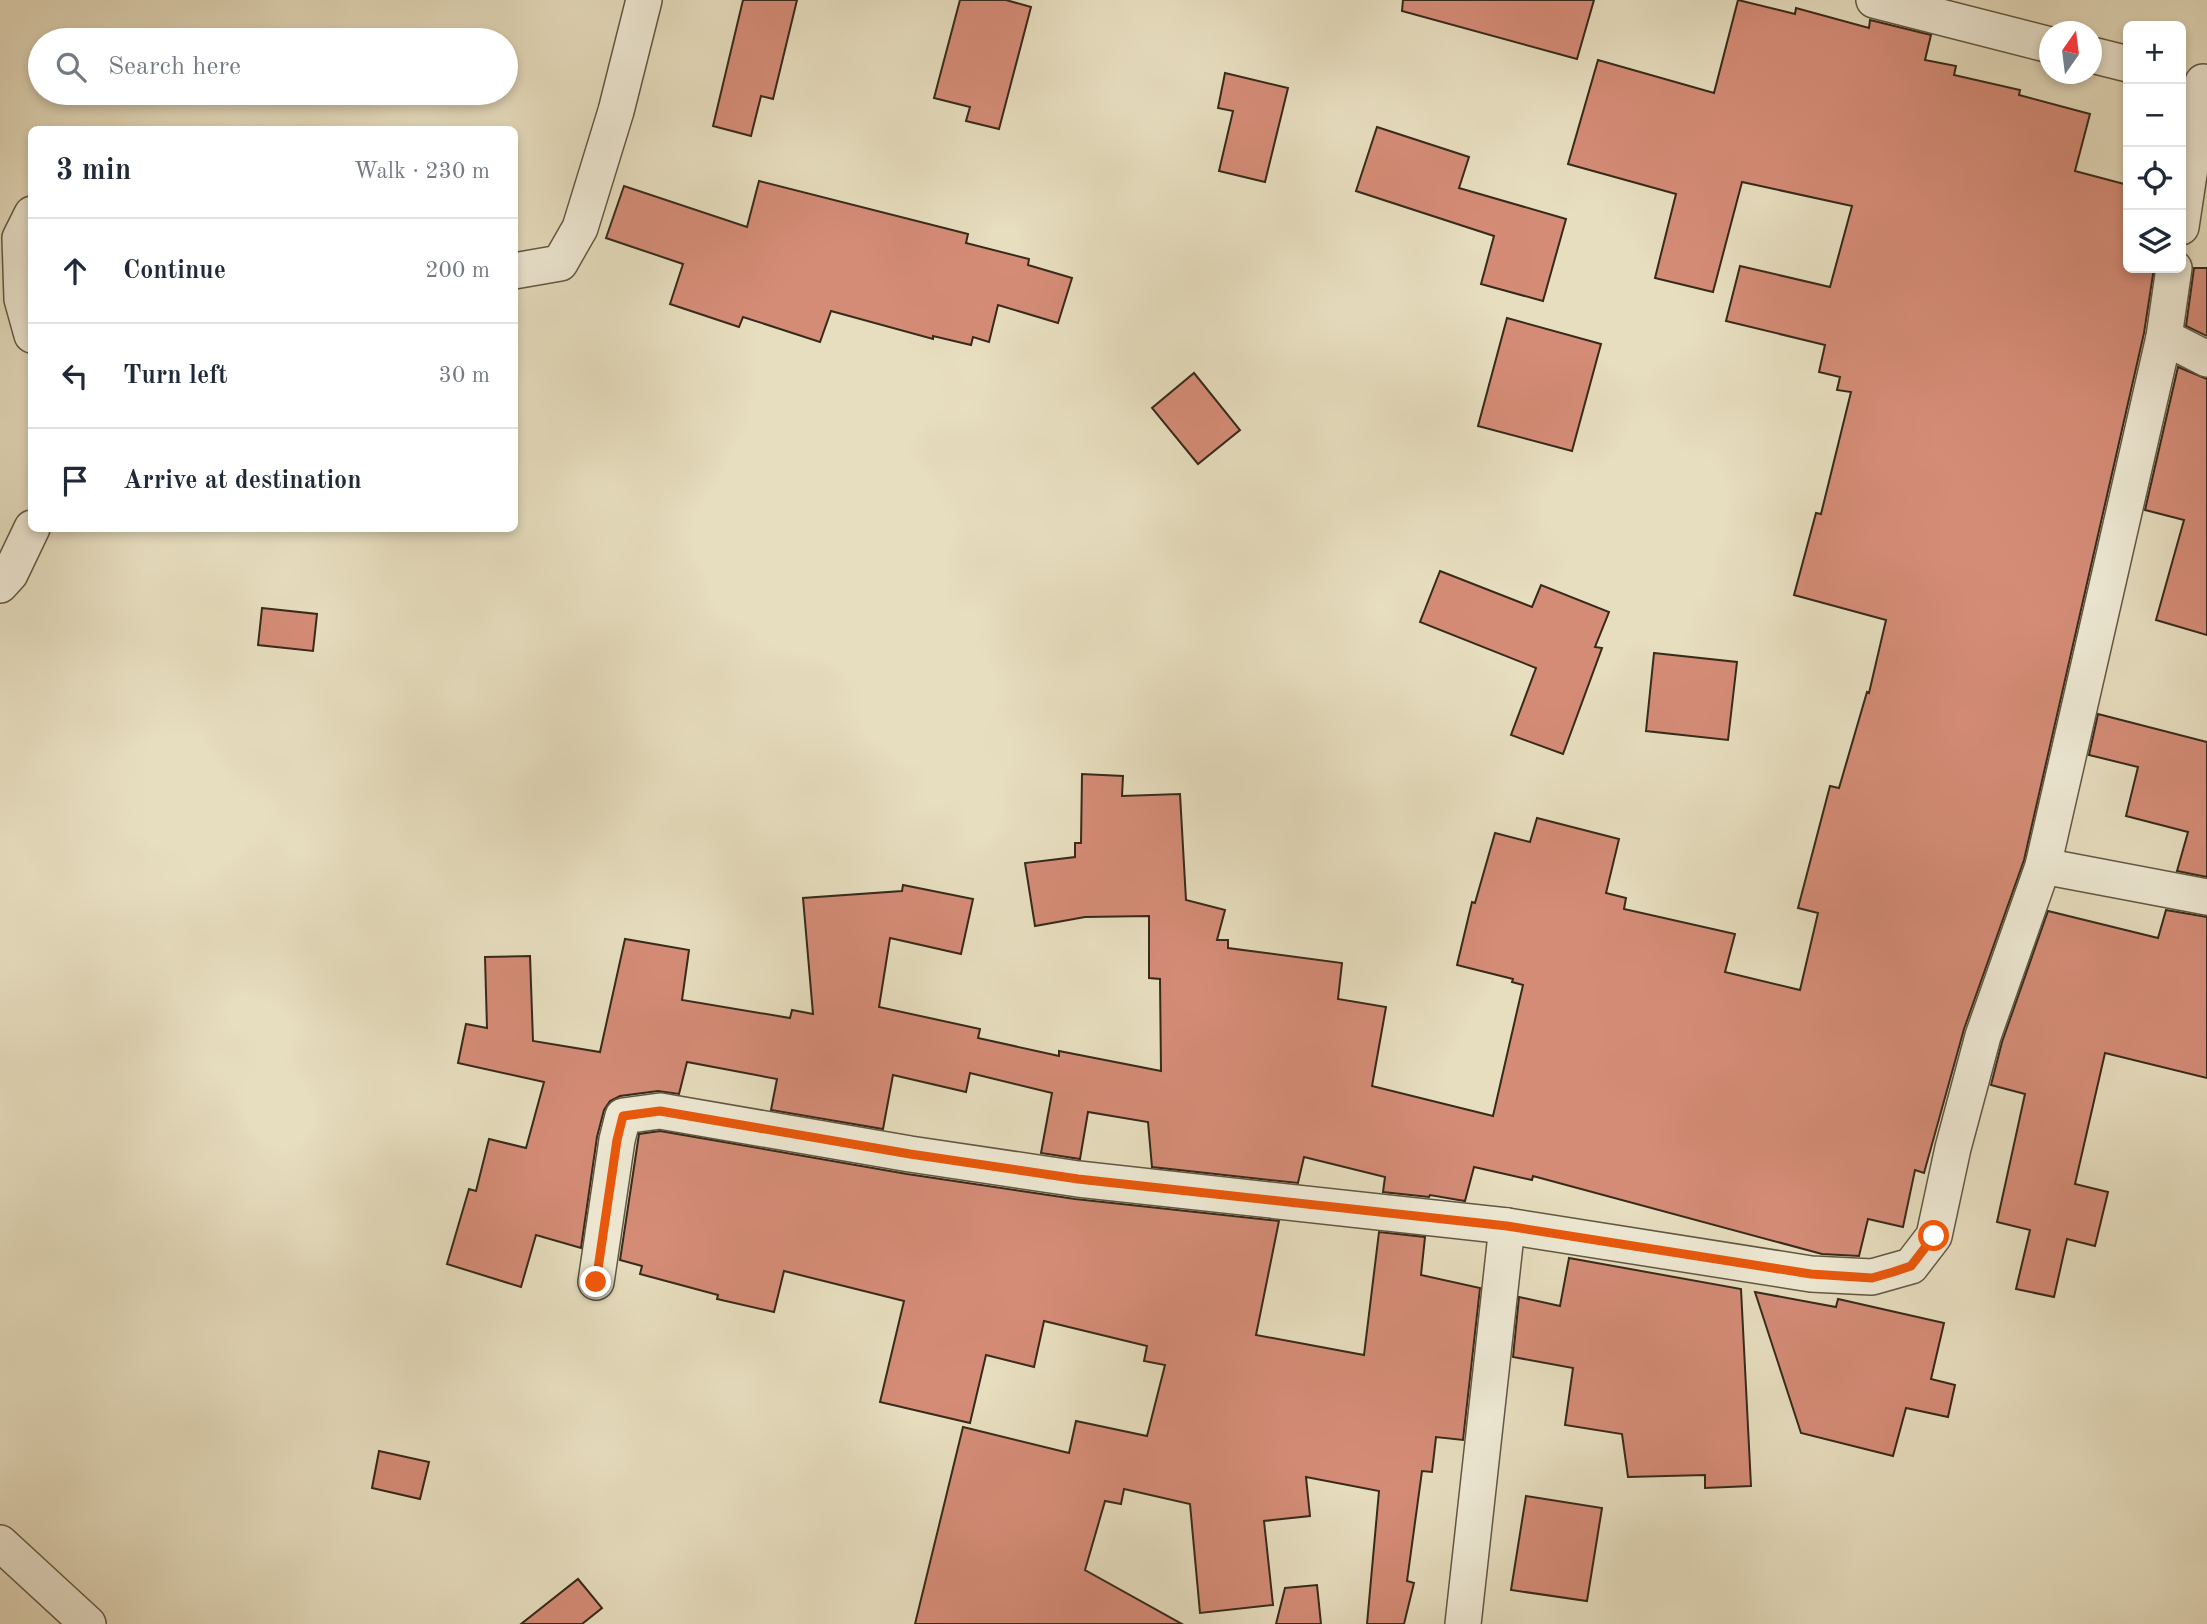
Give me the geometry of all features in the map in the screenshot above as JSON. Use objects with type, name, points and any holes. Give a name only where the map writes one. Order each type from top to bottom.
[{"type":"street","points":[[518,270],[560,263],[580,228],[616,111],[644,0]]},
{"type":"street","points":[[1874,0],[2039,42]]},
{"type":"street","points":[[2102,58],[2123,63]]},
{"type":"street","points":[[2183,210],[2197,81]]},
{"type":"street","points":[[28,222],[20,238],[22,299],[28,321]]},
{"type":"street","points":[[596,1282],[623,1116],[660,1111],[910,1154],[1078,1179],[1507,1226],[1811,1274],[1872,1278],[1911,1266],[1934,1236],[1953,1148],[1983,1035],[2043,866],[2164,337],[2173,273]]},
{"type":"street","points":[[2164,337],[2207,359]]},
{"type":"street","points":[[0,586],[10,574],[30,532]]},
{"type":"street","points":[[2043,866],[2207,897]]},
{"type":"street","points":[[1463,1624],[1507,1226]]},
{"type":"street","points":[[0,1543],[88,1624]]},
{"type":"building","points":[[743,0],[797,0],[773,99],[761,96],[751,136],[713,126]]},
{"type":"building","points":[[960,0],[1006,0],[1031,7],[999,129],[966,121],[970,107],[934,98]]},
{"type":"building","points":[[1403,0],[1594,0],[1577,59],[1402,11]]},
{"type":"building","points":[[1738,0],[1795,14],[1796,8],[1869,28],[1870,20],[1931,35],[1925,60],[1956,66],[1954,75],[2020,90],[2019,95],[2090,114],[2075,171],[2123,184],[2123,273],[2153,273],[2144,333],[2024,860],[1964,1029],[1924,1173],[1915,1170],[1903,1227],[1868,1219],[1859,1256],[1822,1254],[1533,1176],[1532,1180],[1474,1167],[1465,1201],[1430,1195],[1383,1192],[1385,1177],[1304,1157],[1298,1183],[1152,1167],[1148,1122],[1088,1112],[1080,1159],[1041,1153],[1052,1093],[970,1073],[966,1092],[893,1075],[883,1129],[771,1110],[777,1079],[687,1062],[679,1094],[658,1091],[620,1096],[610,1101],[604,1110],[597,1137],[581,1248],[536,1235],[521,1287],[447,1264],[469,1189],[476,1191],[489,1139],[526,1148],[544,1082],[458,1063],[466,1024],[487,1028],[485,957],[530,956],[533,1041],[600,1052],[625,939],[689,950],[682,1000],[790,1018],[792,1010],[813,1014],[803,898],[902,891],[903,885],[973,899],[961,954],[890,938],[879,1007],[980,1029],[978,1038],[1059,1056],[1059,1051],[1161,1071],[1160,979],[1149,978],[1149,916],[1085,917],[1035,926],[1025,863],[1075,857],[1075,843],[1081,843],[1082,774],[1123,776],[1122,796],[1180,794],[1186,900],[1225,910],[1217,940],[1228,940],[1228,948],[1342,963],[1338,999],[1386,1007],[1372,1086],[1493,1116],[1523,985],[1512,982],[1513,979],[1457,965],[1472,902],[1475,903],[1495,833],[1530,842],[1537,818],[1619,839],[1606,893],[1626,898],[1624,909],[1735,934],[1725,972],[1800,990],[1818,913],[1798,908],[1830,786],[1839,788],[1867,692],[1869,693],[1886,620],[1794,595],[1816,513],[1821,514],[1851,392],[1837,390],[1840,377],[1819,372],[1825,345],[1726,321],[1740,266],[1830,287],[1852,206],[1742,182],[1713,292],[1655,278],[1676,194],[1568,164],[1598,60],[1714,93]]},
{"type":"building","points":[[1225,73],[1288,88],[1265,182],[1219,171],[1233,111],[1218,108]]},
{"type":"building","points":[[1377,127],[1469,157],[1459,188],[1566,219],[1543,301],[1481,284],[1494,236],[1356,191]]},
{"type":"building","points":[[759,181],[968,234],[966,243],[1029,259],[1028,265],[1072,278],[1058,323],[998,305],[989,342],[973,337],[971,345],[933,336],[933,339],[831,311],[820,342],[743,317],[739,327],[670,304],[683,264],[606,238],[624,186],[747,227]]},
{"type":"building","points":[[2194,268],[2207,268],[2207,336],[2186,326]]},
{"type":"building","points":[[1507,318],[1601,344],[1572,451],[1478,426]]},
{"type":"building","points":[[2178,367],[2207,379],[2207,635],[2156,620],[2184,520],[2145,510]]},
{"type":"building","points":[[1194,373],[1240,430],[1198,464],[1152,408]]},
{"type":"building","points":[[1440,571],[1532,607],[1541,585],[1609,612],[1595,647],[1602,648],[1563,754],[1511,735],[1536,668],[1420,622]]},
{"type":"building","points":[[262,608],[317,614],[313,651],[258,645]]},
{"type":"building","points":[[1654,653],[1737,662],[1728,740],[1646,731]]},
{"type":"building","points":[[2098,714],[2207,742],[2207,877],[2177,871],[2188,832],[2126,816],[2138,767],[2089,755]]},
{"type":"building","points":[[2166,910],[2207,917],[2207,1078],[2105,1053],[2075,1184],[2108,1192],[2095,1246],[2067,1239],[2054,1297],[2016,1289],[2030,1230],[1997,1222],[2025,1094],[1991,1085],[2002,1042],[2048,911],[2158,938]]},
{"type":"building","points":[[660,1131],[907,1174],[1075,1199],[1279,1221],[1256,1335],[1364,1355],[1379,1232],[1425,1237],[1421,1275],[1480,1288],[1463,1440],[1436,1437],[1432,1472],[1422,1471],[1407,1581],[1414,1583],[1404,1624],[1367,1624],[1379,1491],[1306,1477],[1310,1516],[1264,1521],[1273,1605],[1200,1613],[1190,1504],[1124,1489],[1121,1504],[1105,1501],[1085,1570],[1182,1624],[915,1624],[963,1427],[1069,1453],[1076,1421],[1147,1436],[1165,1365],[1144,1361],[1147,1346],[1044,1321],[1034,1367],[986,1355],[970,1423],[880,1402],[904,1301],[784,1271],[774,1312],[717,1299],[718,1295],[640,1274],[642,1266],[620,1260],[639,1134]]},
{"type":"building","points":[[1569,1258],[1741,1289],[1751,1486],[1705,1488],[1705,1475],[1628,1477],[1622,1434],[1565,1425],[1573,1368],[1513,1357],[1519,1297],[1560,1306]]},
{"type":"building","points":[[1755,1292],[1836,1307],[1838,1299],[1944,1323],[1931,1379],[1955,1385],[1948,1417],[1906,1408],[1893,1456],[1801,1433]]},
{"type":"building","points":[[379,1451],[429,1462],[420,1499],[372,1488]]},
{"type":"building","points":[[1526,1496],[1602,1508],[1587,1601],[1511,1590]]},
{"type":"building","points":[[578,1579],[602,1608],[582,1624],[521,1624]]},
{"type":"building","points":[[1317,1585],[1321,1624],[1276,1624],[1285,1588]]},
{"type":"route","points":[[596,1282],[623,1116],[660,1111],[910,1154],[1078,1179],[1507,1226],[1811,1274],[1872,1278],[1893,1272],[1911,1266],[1934,1236]]}]
